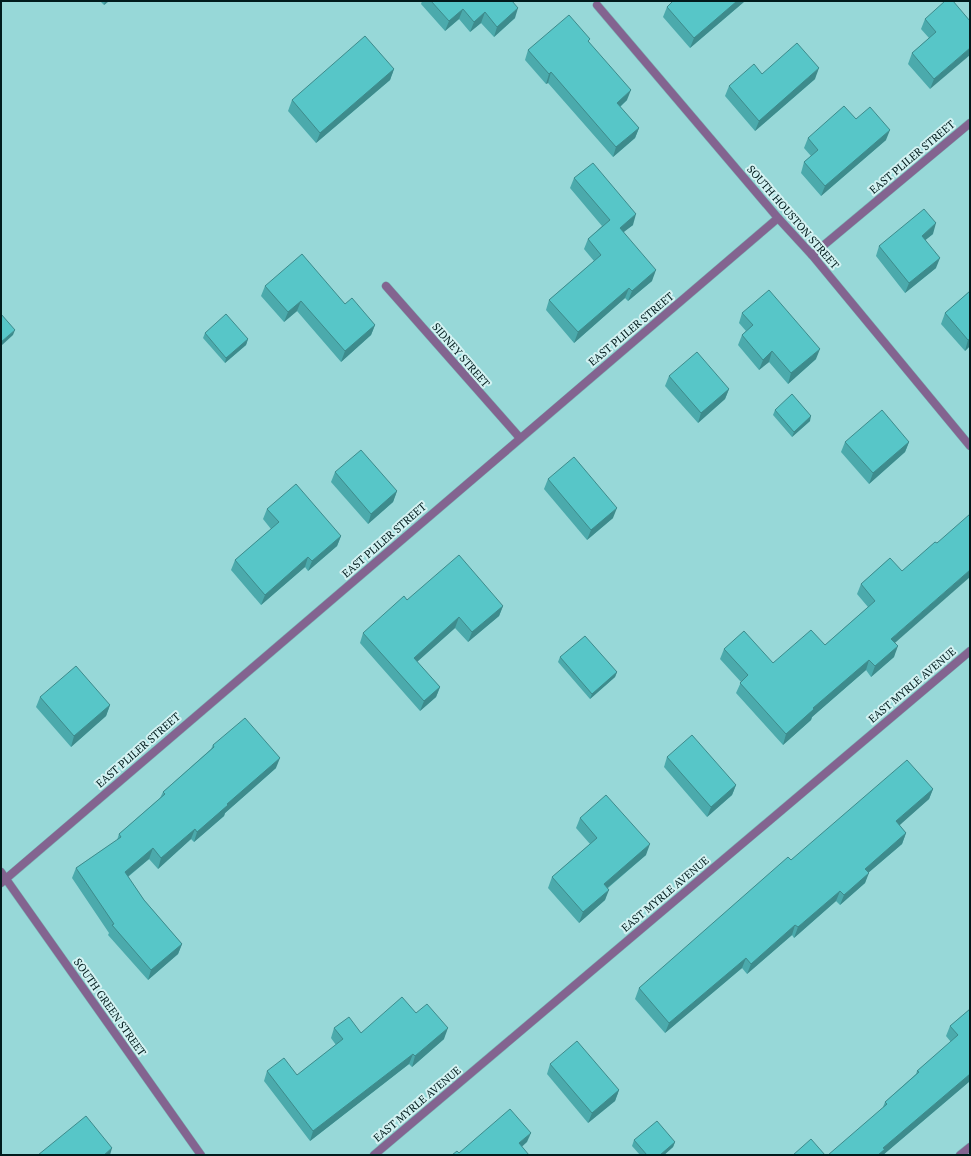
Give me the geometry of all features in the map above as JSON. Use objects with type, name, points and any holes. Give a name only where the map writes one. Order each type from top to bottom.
[{"type":"street","name":"SOUTH HOUSTON STREET","points":[[598,5],[778,218],[812,255],[970,446]]},
{"type":"street","name":"EAST PLILER STREET","points":[[812,255],[970,123]]},
{"type":"street","name":"EAST PLILER STREET","points":[[2,878],[778,218]]},
{"type":"street","name":"SIDNEY STREET","points":[[386,286],[520,438]]},
{"type":"street","name":"EAST MYRLE AVENUE","points":[[374,1155],[970,651]]},
{"type":"street","name":"SOUTH GREEN STREET","points":[[2,878],[201,1155]]},
{"type":"street","points":[[960,1155],[970,1147]]},
{"type":"building","points":[[431,1],[512,1],[518,8],[497,27],[485,12],[474,22],[463,9],[449,21]]},
{"type":"building","points":[[673,1],[737,1],[694,38],[667,7]]},
{"type":"building","points":[[945,1],[953,1],[970,21],[970,48],[934,79],[912,53],[936,32],[925,19]]},
{"type":"building","points":[[569,15],[590,39],[588,41],[631,90],[617,103],[639,128],[616,147],[551,72],[549,74],[528,50]]},
{"type":"building","points":[[365,36],[394,69],[320,133],[292,100]]},
{"type":"building","points":[[797,43],[819,68],[759,121],[729,86],[754,64],[762,74]]},
{"type":"building","points":[[844,106],[856,119],[870,107],[890,130],[825,186],[804,162],[818,150],[808,138]]},
{"type":"building","points":[[593,163],[636,214],[620,228],[656,270],[632,291],[629,288],[578,332],[549,300],[601,255],[588,239],[610,220],[574,178]]},
{"type":"building","points":[[924,209],[936,223],[922,236],[940,258],[909,283],[879,246]]},
{"type":"building","points":[[302,254],[345,304],[352,298],[375,325],[345,351],[301,301],[288,312],[265,286]]},
{"type":"building","points":[[769,290],[820,349],[791,373],[772,351],[763,360],[742,335],[753,325],[742,313]]},
{"type":"building","points":[[970,291],[970,339],[968,340],[945,313]]},
{"type":"building","points":[[1,314],[15,330],[1,342]]},
{"type":"building","points":[[226,314],[248,339],[226,358],[205,333]]},
{"type":"building","points":[[697,352],[729,389],[701,413],[669,376]]},
{"type":"building","points":[[792,394],[811,416],[794,432],[775,410]]},
{"type":"building","points":[[882,410],[909,442],[873,473],[845,442]]},
{"type":"building","points":[[361,450],[397,491],[371,514],[335,472]]},
{"type":"building","points":[[574,457],[617,508],[591,530],[548,479]]},
{"type":"building","points":[[296,484],[341,536],[312,561],[308,557],[265,595],[235,560],[279,522],[267,509]]},
{"type":"building","points":[[970,514],[970,570],[891,639],[898,646],[875,666],[869,660],[813,708],[814,709],[786,734],[740,683],[748,675],[724,649],[744,631],[773,663],[811,630],[825,645],[875,601],[861,584],[890,558],[902,571]]},
{"type":"building","points":[[459,555],[503,606],[472,632],[459,617],[414,658],[440,687],[424,701],[363,633],[404,596],[407,600]]},
{"type":"building","points":[[585,636],[617,672],[592,694],[560,657]]},
{"type":"building","points":[[76,666],[110,705],[74,736],[40,697]]},
{"type":"building","points":[[245,718],[280,758],[197,832],[195,829],[161,858],[153,848],[125,872],[144,900],[182,944],[151,970],[112,925],[114,924],[76,868],[121,837],[119,834],[165,794],[163,792],[214,747],[213,745]]},
{"type":"building","points":[[692,735],[736,785],[711,807],[667,757]]},
{"type":"building","points":[[907,760],[933,789],[896,821],[906,833],[865,869],[869,873],[844,895],[840,891],[798,927],[795,925],[751,964],[746,958],[669,1023],[639,988],[788,857],[791,860]]},
{"type":"building","points":[[606,795],[650,844],[604,884],[609,890],[583,912],[552,877],[597,838],[580,818]]},
{"type":"building","points":[[402,997],[416,1013],[427,1004],[448,1028],[415,1056],[413,1054],[313,1131],[267,1071],[284,1058],[297,1075],[343,1039],[334,1028],[349,1017],[361,1033]]},
{"type":"building","points":[[970,1009],[970,1074],[883,1148],[885,1149],[878,1155],[828,1155],[887,1104],[885,1102],[919,1072],[917,1071],[958,1035],[950,1026]]},
{"type":"building","points":[[577,1041],[619,1090],[592,1113],[550,1064]]},
{"type":"building","points":[[510,1109],[531,1133],[519,1143],[529,1155],[452,1155],[457,1151],[459,1153]]},
{"type":"building","points":[[86,1116],[112,1148],[104,1155],[38,1155]]},
{"type":"building","points":[[657,1121],[675,1142],[660,1155],[647,1155],[634,1140]]},
{"type":"building","points":[[811,1139],[825,1155],[793,1155]]}]
